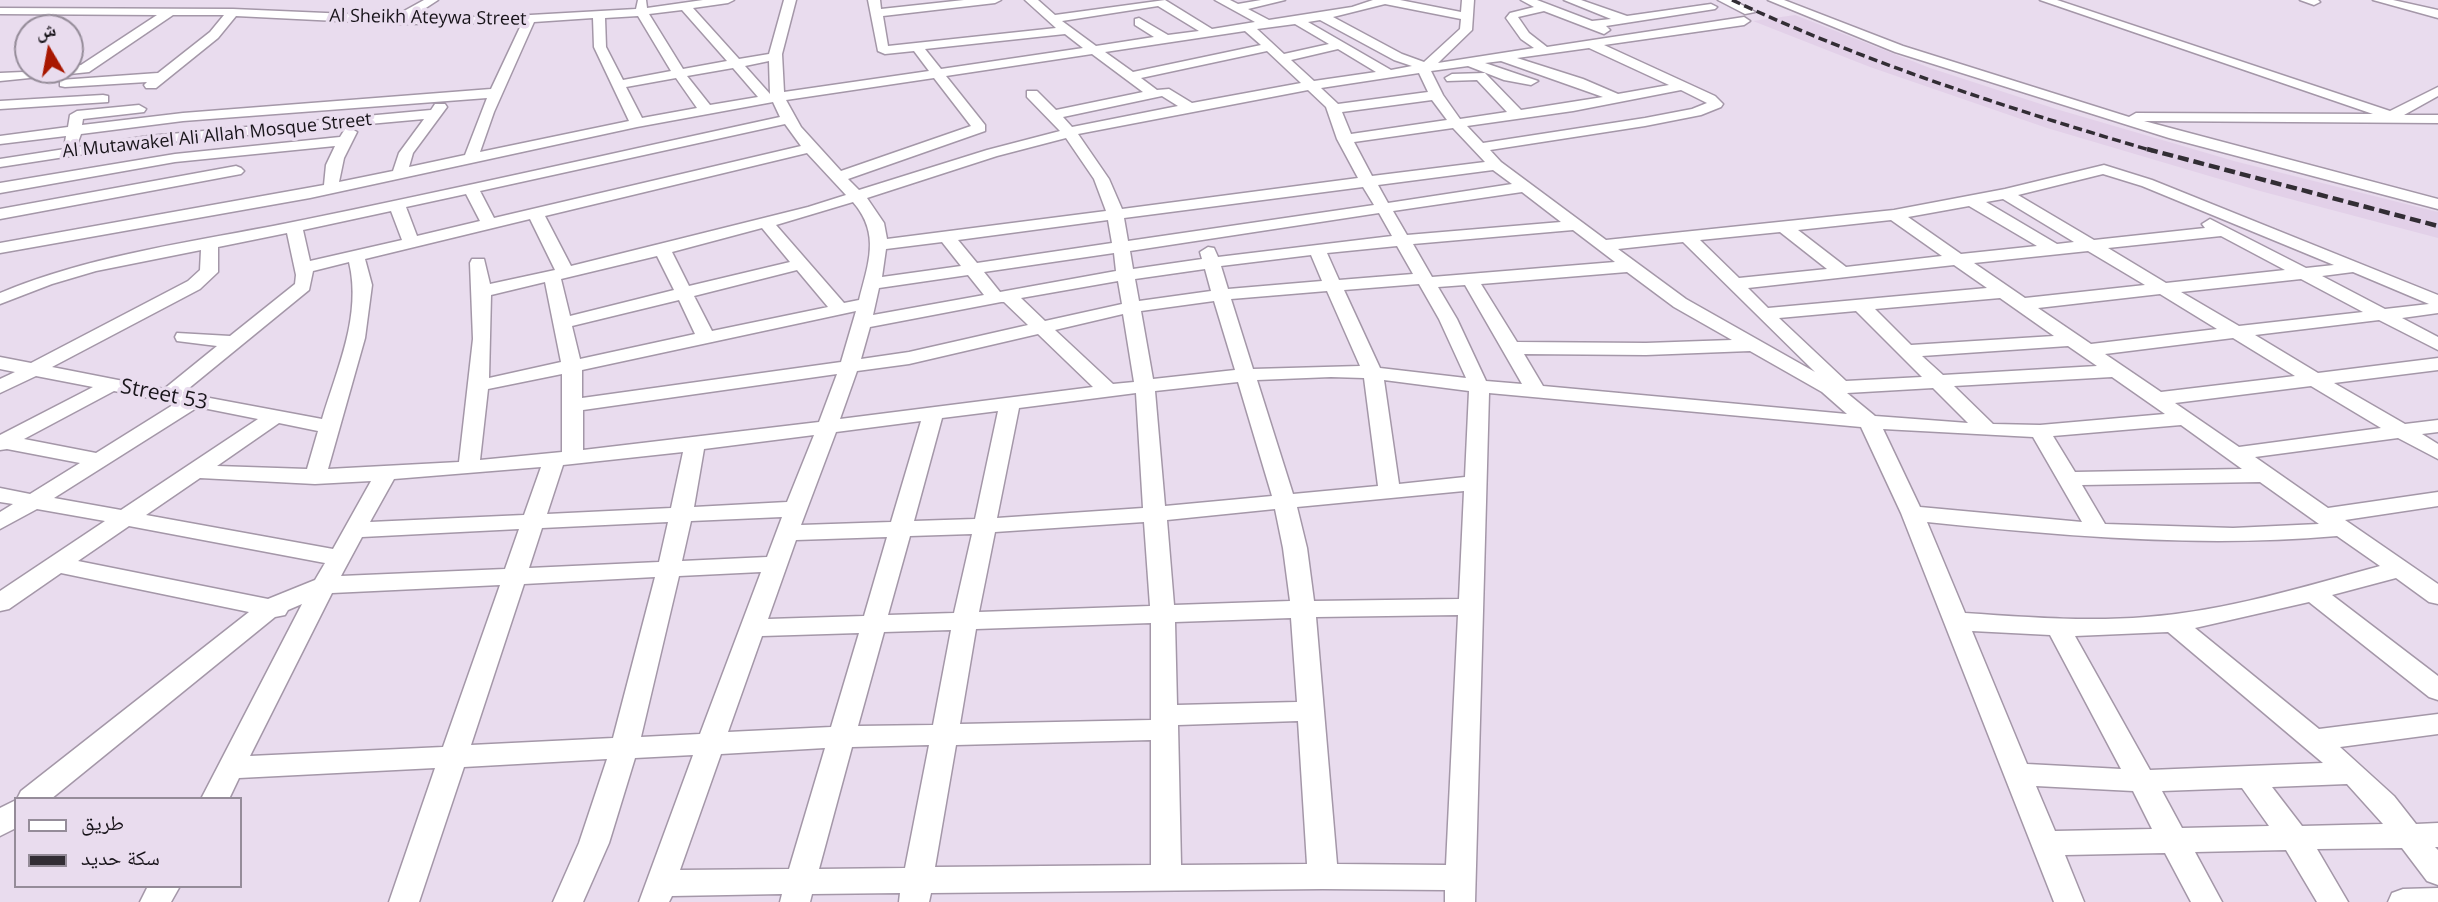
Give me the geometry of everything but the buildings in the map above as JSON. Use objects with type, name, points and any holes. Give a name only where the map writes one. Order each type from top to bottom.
[{"type":"street","points":[[47,11],[60,0]]},
{"type":"street","points":[[190,12],[201,0]]},
{"type":"street","points":[[268,13],[277,0]]},
{"type":"street","points":[[322,17],[335,0]]},
{"type":"street","points":[[398,20],[432,0]]},
{"type":"street","name":"Al Sheikh Ateywa Street","points":[[0,11],[233,12],[398,20],[529,20],[598,16],[641,6],[685,6],[726,0]]},
{"type":"street","points":[[772,98],[780,27],[790,0]]},
{"type":"street","points":[[874,0],[883,49],[918,48],[1067,30]]},
{"type":"street","points":[[877,13],[995,0]]},
{"type":"street","points":[[1031,0],[1052,19],[1154,94]]},
{"type":"street","points":[[1221,0],[1267,24]]},
{"type":"street","points":[[1238,8],[1279,0]]},
{"type":"street","points":[[0,214],[167,182],[228,190],[310,192],[533,144],[772,98],[1297,20],[1354,10],[1384,0],[1468,9]]},
{"type":"street","points":[[1420,0],[1468,9]]},
{"type":"street","points":[[1527,0],[1626,39]]},
{"type":"street","points":[[1570,0],[1626,20]]},
{"type":"street","points":[[1694,0],[1718,3],[1749,12]]},
{"type":"street","points":[[1774,0],[1899,49],[2114,116],[2230,151],[2438,204]]},
{"type":"street","points":[[2046,0],[2396,118]]},
{"type":"street","points":[[2379,0],[2438,14]]},
{"type":"street","points":[[1052,19],[1159,1],[1209,32]]},
{"type":"street","points":[[1334,109],[1471,62],[1744,20],[1718,3],[1592,25]]},
{"type":"street","points":[[641,6],[676,70],[706,110]]},
{"type":"street","points":[[685,6],[730,60],[772,98],[858,197],[875,219],[879,235],[865,304],[829,426],[775,565],[657,893],[916,891],[1166,878],[1323,876],[1461,890],[1479,386],[1448,318],[1344,139],[1334,109],[1328,100],[1247,26]]},
{"type":"street","points":[[1545,51],[1525,36],[1512,18],[1514,15],[1546,7]]},
{"type":"street","points":[[1428,78],[1464,34],[1468,9]]},
{"type":"street","points":[[0,76],[84,69],[170,12]]},
{"type":"street","points":[[124,110],[214,34],[233,12]]},
{"type":"street","points":[[598,16],[600,47],[637,123]]},
{"type":"street","points":[[1321,16],[1398,57],[1428,78],[1456,123],[1496,165],[1680,303],[1837,388],[2118,372]]},
{"type":"street","points":[[471,158],[496,93],[529,20]]},
{"type":"street","points":[[1297,20],[1389,74]]},
{"type":"street","points":[[1139,22],[1203,62]]},
{"type":"street","points":[[984,41],[1009,62]]},
{"type":"street","points":[[1477,148],[1645,122],[1696,112],[1716,104],[1591,44]]},
{"type":"street","points":[[1130,77],[1203,62],[1341,45]]},
{"type":"street","points":[[1570,47],[1658,91]]},
{"type":"street","points":[[839,177],[981,128],[935,73],[918,48]]},
{"type":"street","points":[[615,80],[730,60],[777,56]]},
{"type":"street","points":[[1500,58],[1578,82],[1618,99]]},
{"type":"street","points":[[1471,62],[1509,77],[1531,81]]},
{"type":"street","points":[[1061,123],[1190,107],[1389,74],[1428,78],[1480,76],[1518,115]]},
{"type":"street","points":[[0,88],[161,77]]},
{"type":"street","points":[[1344,139],[1518,115],[1683,86]]},
{"type":"street","points":[[2396,118],[2438,91]]},
{"type":"street","points":[[483,291],[766,223],[858,197],[992,153],[1061,123],[1154,94],[1168,92],[1190,107]]},
{"type":"street","points":[[0,140],[169,119],[496,93]]},
{"type":"street","points":[[1032,94],[1061,123],[1104,184],[1115,213],[1121,246],[1145,387],[1163,615],[1166,878]]},
{"type":"street","points":[[400,173],[406,153],[448,96]]},
{"type":"street","points":[[0,105],[137,97]]},
{"type":"street","points":[[68,175],[73,131],[78,114],[153,108],[145,122]]},
{"type":"street","name":"Al Mutawakel Ali Allah Mosque Street","points":[[0,163],[149,140],[435,114]]},
{"type":"street","points":[[2114,116],[2438,119]]},
{"type":"street","points":[[127,164],[169,119]]},
{"type":"street","points":[[0,299],[46,280],[93,266],[294,228],[471,188],[558,189],[620,174],[789,119]]},
{"type":"street","points":[[356,121],[332,170],[338,186],[357,214]]},
{"type":"street","points":[[0,188],[127,164],[345,141]]},
{"type":"street","points":[[533,144],[558,189]]},
{"type":"street","points":[[304,268],[536,214],[558,189],[620,174],[813,148]]},
{"type":"street","points":[[228,190],[246,150]]},
{"type":"street","points":[[167,182],[175,158]]},
{"type":"street","points":[[878,245],[1496,165]]},
{"type":"street","points":[[1605,245],[1894,215],[2005,194],[2104,169],[2147,183],[2438,301]]},
{"type":"street","points":[[2147,183],[2162,198],[2438,344]]},
{"type":"street","points":[[477,386],[865,304],[973,269],[1525,187]]},
{"type":"street","points":[[471,188],[490,225]]},
{"type":"street","points":[[0,248],[228,190]]},
{"type":"street","points":[[310,192],[320,222]]},
{"type":"street","points":[[2005,194],[2438,453]]},
{"type":"street","points":[[1972,201],[2054,249]]},
{"type":"street","points":[[397,205],[411,243]]},
{"type":"street","points":[[404,902],[533,521],[564,458],[575,405],[559,274],[536,214]]},
{"type":"street","points":[[1894,215],[2263,475],[2399,569],[2432,587]]},
{"type":"street","points":[[766,223],[839,309]]},
{"type":"street","points":[[865,304],[1002,297],[1125,275],[1403,239],[1578,225]]},
{"type":"street","points":[[167,396],[303,286],[304,268],[294,228]]},
{"type":"street","points":[[1785,228],[1845,274]]},
{"type":"street","points":[[1735,284],[2222,231]]},
{"type":"street","points":[[1203,234],[1284,500],[1294,548],[1303,609],[1323,876]]},
{"type":"street","points":[[946,236],[973,269],[1002,297],[1042,328],[1109,391]]},
{"type":"street","points":[[1689,238],[1869,422],[1912,513],[2069,902]]},
{"type":"street","points":[[0,387],[204,278],[209,272],[210,244]]},
{"type":"street","points":[[662,249],[706,337]]},
{"type":"street","points":[[1317,250],[1373,374],[1390,490]]},
{"type":"street","points":[[315,477],[356,338],[363,285],[356,257]]},
{"type":"street","points":[[469,467],[483,291],[478,263]]},
{"type":"street","points":[[564,323],[801,264]]},
{"type":"street","points":[[575,405],[909,358],[1131,307],[1221,295],[1632,266]]},
{"type":"street","points":[[1764,314],[2163,289],[2355,267]]},
{"type":"street","points":[[1470,279],[1536,391]]},
{"type":"street","points":[[1861,306],[1987,430]]},
{"type":"street","points":[[1906,351],[2080,345],[2438,308]]},
{"type":"street","points":[[184,337],[235,342]]},
{"type":"street","points":[[1511,348],[1755,345]]},
{"type":"street","name":"Street 53","points":[[0,363],[329,427]]},
{"type":"street","points":[[2156,399],[2438,364]]},
{"type":"street","points":[[198,471],[315,477],[469,467],[695,443],[1109,391],[1305,372],[1373,374],[1869,422],[1987,430],[2040,431],[2184,419]]},
{"type":"street","points":[[1,442],[111,384]]},
{"type":"street","points":[[0,522],[194,401]]},
{"type":"street","points":[[916,891],[965,620],[1010,403]]},
{"type":"street","points":[[798,892],[933,413]]},
{"type":"street","points":[[0,603],[198,471],[275,416]]},
{"type":"street","points":[[2233,454],[2438,426]]},
{"type":"street","points":[[2040,431],[2098,531]]},
{"type":"street","points":[[1,442],[100,460]]},
{"type":"street","points":[[568,902],[596,843],[625,748],[682,514],[695,443]]},
{"type":"street","points":[[216,797],[324,585],[387,472]]},
{"type":"street","points":[[2069,478],[2263,475]]},
{"type":"street","points":[[787,533],[984,526],[1155,514],[1475,483]]},
{"type":"street","points":[[0,495],[340,558]]},
{"type":"street","points":[[1912,513],[2098,531],[2259,537],[2438,499]]},
{"type":"street","points":[[356,530],[796,509]]},
{"type":"street","points":[[59,565],[310,614]]},
{"type":"street","points":[[34,797],[270,608],[324,585],[775,565]]},
{"type":"street","points":[[1954,621],[2058,627],[2173,623],[2312,592],[2399,569]]},
{"type":"street","points":[[2312,592],[2438,690]]},
{"type":"street","points":[[752,628],[1303,609],[1471,607]]},
{"type":"street","points":[[2173,623],[2353,772],[2425,836],[2438,873]]},
{"type":"street","points":[[2058,627],[2207,902]]},
{"type":"street","points":[[233,768],[711,743],[944,735],[1164,723],[1310,711]]},
{"type":"street","points":[[2315,740],[2438,724]]},
{"type":"street","points":[[2017,774],[2142,781],[2353,772]]},
{"type":"street","points":[[2250,778],[2294,838],[2333,902]]},
{"type":"street","points":[[0,824],[14,813]]},
{"type":"street","points":[[2045,843],[2425,836]]},
{"type":"street","points":[[2403,902],[2438,901]]},
{"type":"shaded area","points":[[1795,15],[1930,68],[2056,109],[2234,161],[2438,212],[2438,238],[2260,191],[2047,128],[1870,67],[1753,21]]},
{"type":"railway","points":[[1732,0],[1887,64],[2046,119],[2153,151]]},
{"type":"railway","points":[[2147,149],[2438,226]]}]
